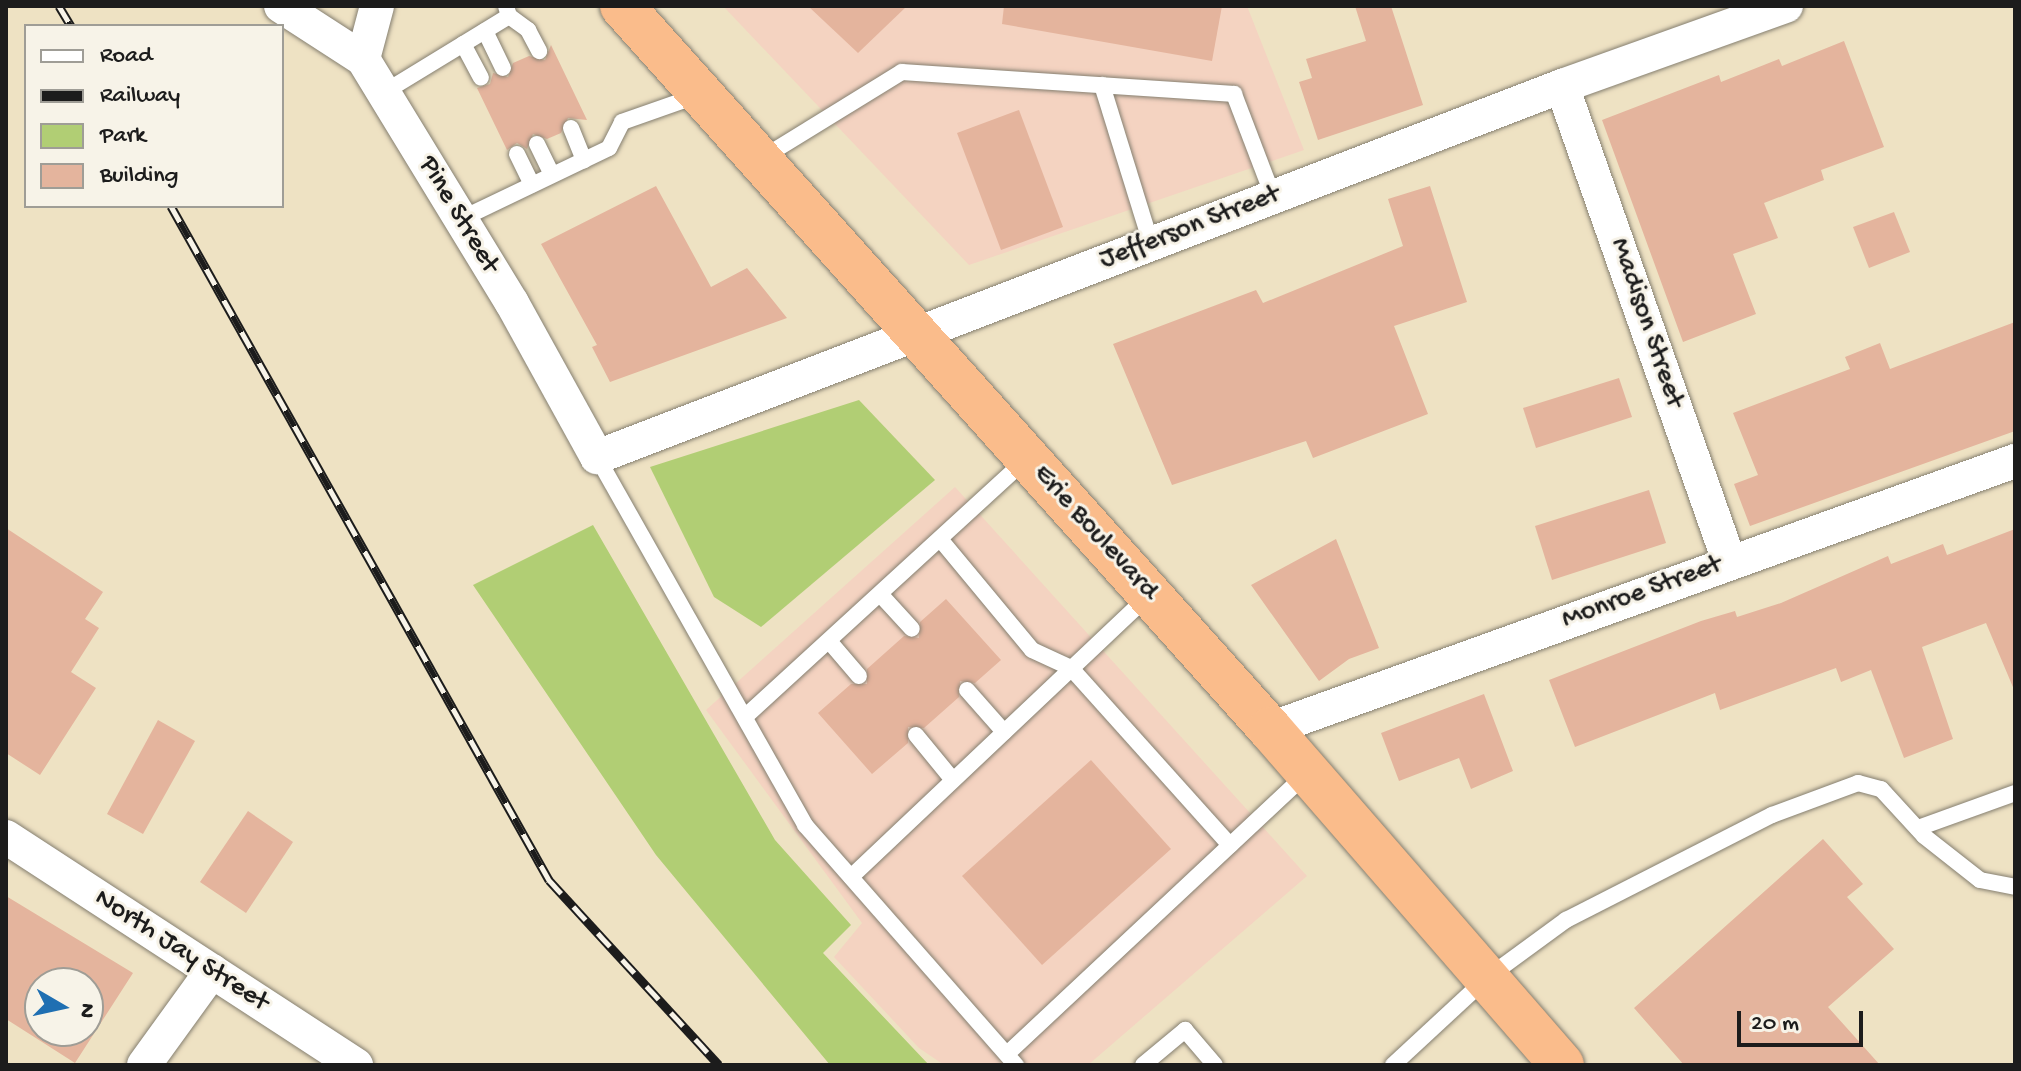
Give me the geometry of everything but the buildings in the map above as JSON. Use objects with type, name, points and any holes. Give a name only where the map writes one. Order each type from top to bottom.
[{"type":"highway","name":"Erie Boulevard","points":[[622,6],[918,332],[1308,772],[1562,1065]]},
{"type":"street","name":"Pine Street","points":[[281,6],[363,59],[461,219],[597,457]]},
{"type":"street","points":[[363,59],[377,6]]},
{"type":"street","name":"Jefferson Street","points":[[597,457],[1562,86],[1786,6]]},
{"type":"street","name":"Madison Street","points":[[1562,86],[1729,561]]},
{"type":"street","name":"Monroe Street","points":[[1270,729],[1729,561],[2015,461]]},
{"type":"street","name":"North Jay Street","points":[[6,837],[356,1065]]},
{"type":"street","points":[[144,1065],[212,971]]},
{"type":"lane","points":[[383,93],[485,31],[507,11],[528,30],[539,51]]},
{"type":"lane","points":[[485,31],[503,68]]},
{"type":"lane","points":[[463,44],[481,78]]},
{"type":"lane","points":[[760,159],[902,72],[1234,94],[1273,196]]},
{"type":"lane","points":[[1102,85],[1151,243]]},
{"type":"lane","points":[[461,219],[609,148],[622,122],[702,94]]},
{"type":"lane","points":[[571,128],[584,160]]},
{"type":"lane","points":[[537,144],[552,175]]},
{"type":"lane","points":[[517,154],[532,185]]},
{"type":"lane","points":[[597,457],[747,715],[805,825],[1011,1060],[1308,772]]},
{"type":"lane","points":[[747,715],[1028,457]]},
{"type":"lane","points":[[940,539],[1032,650],[1071,668],[1230,845]]},
{"type":"lane","points":[[880,594],[912,629]]},
{"type":"lane","points":[[851,877],[1150,594]]},
{"type":"lane","points":[[829,641],[859,676]]},
{"type":"lane","points":[[967,690],[1004,732]]},
{"type":"lane","points":[[916,735],[953,780]]},
{"type":"lane","points":[[1393,1065],[1488,977],[1566,920],[1620,889],[1772,815],[1858,783],[1881,789],[1918,828],[1980,880],[2015,887]]},
{"type":"lane","points":[[1918,828],[2015,793]]},
{"type":"lane","points":[[1143,1065],[1185,1030],[1215,1065]]},
{"type":"shaded area","points":[[723,6],[1247,6],[1304,150],[969,265]]},
{"type":"shaded area","points":[[955,487],[1307,876],[1088,1065],[944,1065],[919,1048],[834,957],[862,923],[706,710]]},
{"type":"green space","points":[[859,400],[935,480],[761,627],[714,597],[650,467]]},
{"type":"green space","points":[[593,525],[775,840],[851,925],[823,953],[929,1065],[830,1065],[656,855],[473,585]]},
{"type":"railway","points":[[59,6],[70,24]]},
{"type":"railway","points":[[172,208],[549,880],[719,1065]]}]
